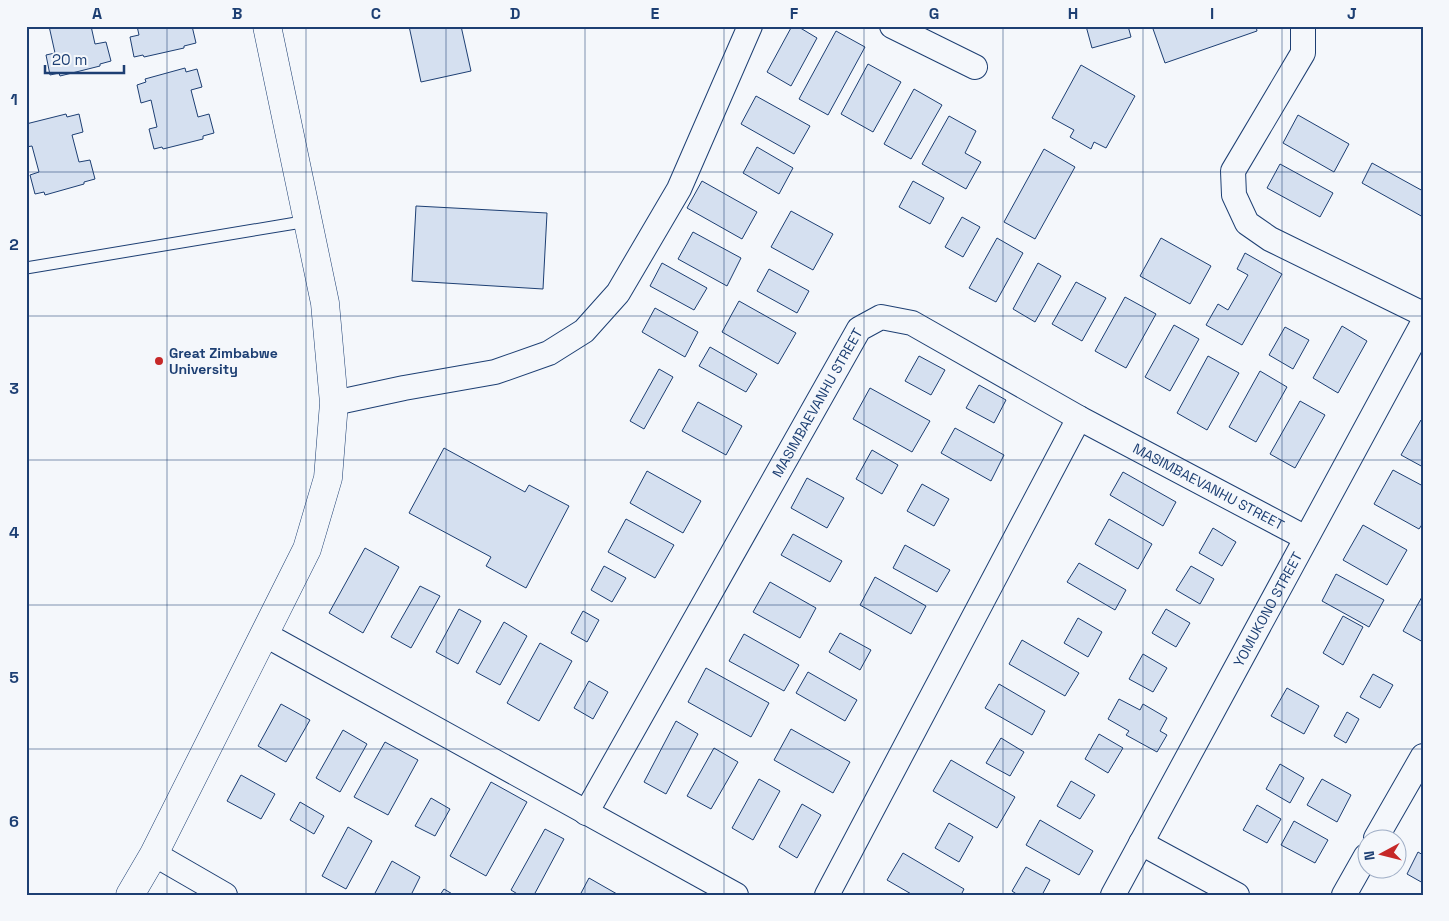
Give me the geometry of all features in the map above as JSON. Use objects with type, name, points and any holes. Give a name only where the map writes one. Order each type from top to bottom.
[{"type":"street","points":[[130,895],[154,854],[307,549],[328,478],[334,403],[325,303],[267,26]]},
{"type":"street","points":[[334,403],[495,372],[549,353],[584,331],[618,293],[679,189],[750,26]]},
{"type":"street","points":[[892,26],[975,67]]},
{"type":"street","points":[[1303,26],[1303,53],[1233,171],[1234,195],[1246,223],[1270,239],[1423,314]]},
{"type":"street","name":"MASIMBAEVANHU STREET","points":[[586,813],[859,329],[882,317],[912,323],[1079,418],[1306,538]]},
{"type":"street","name":"YOMUKONO STREET","points":[[1113,895],[1423,323]]},
{"type":"street","points":[[827,895],[1079,418]]},
{"type":"street","points":[[264,634],[736,895]]},
{"type":"street","points":[[1382,828],[1423,756]]},
{"type":"street","points":[[1141,843],[1237,895]]},
{"type":"street","points":[[154,854],[225,895]]},
{"type":"street","points":[[1344,895],[1356,874]]},
{"type":"lane","points":[[26,268],[308,221]]},
{"type":"building","points":[[49,26],[91,26],[95,44],[106,42],[111,61],[100,64],[100,66],[60,76],[59,73],[50,75],[46,55],[55,53]]},
{"type":"building","points":[[137,26],[192,26],[196,43],[184,46],[184,48],[144,57],[143,55],[134,57],[130,37],[139,35]]},
{"type":"building","points":[[409,26],[461,26],[471,71],[421,82]]},
{"type":"building","points":[[792,26],[797,26],[817,38],[791,86],[767,72]]},
{"type":"building","points":[[1086,26],[1128,26],[1131,37],[1092,48]]},
{"type":"building","points":[[1152,26],[1256,26],[1257,31],[1165,63]]},
{"type":"building","points":[[836,31],[865,47],[828,115],[799,99]]},
{"type":"building","points":[[868,64],[901,82],[873,132],[841,114]]},
{"type":"building","points":[[1081,65],[1135,96],[1106,148],[1094,142],[1091,149],[1070,137],[1074,130],[1052,118]]},
{"type":"building","points":[[185,68],[186,72],[197,69],[202,87],[191,90],[198,117],[209,114],[214,133],[203,136],[203,139],[163,149],[162,147],[154,149],[149,129],[157,127],[151,100],[141,103],[137,85],[146,82],[145,79]]},
{"type":"building","points":[[914,89],[942,105],[911,159],[884,144]]},
{"type":"building","points":[[756,96],[810,126],[794,154],[741,124]]},
{"type":"building","points":[[66,114],[67,117],[79,114],[83,132],[72,135],[79,162],[90,160],[95,179],[45,195],[44,192],[35,194],[30,175],[39,172],[32,146],[26,147],[26,124]]},
{"type":"building","points":[[1298,115],[1349,144],[1334,172],[1283,143]]},
{"type":"building","points":[[949,116],[976,131],[965,153],[981,162],[966,189],[922,164]]},
{"type":"building","points":[[757,147],[793,168],[779,194],[743,173]]},
{"type":"building","points":[[1044,149],[1075,167],[1035,239],[1004,222]]},
{"type":"building","points":[[1372,163],[1423,191],[1423,217],[1362,183]]},
{"type":"building","points":[[1280,164],[1333,193],[1320,217],[1267,188]]},
{"type":"building","points":[[702,181],[757,212],[742,239],[687,208]]},
{"type":"building","points":[[913,181],[944,198],[930,224],[899,207]]},
{"type":"building","points":[[416,206],[547,213],[543,289],[412,281]]},
{"type":"building","points":[[791,211],[833,234],[813,270],[771,247]]},
{"type":"building","points":[[962,217],[980,227],[963,257],[945,247]]},
{"type":"building","points":[[693,232],[741,258],[727,286],[678,259]]},
{"type":"building","points":[[997,238],[1023,253],[996,302],[969,288]]},
{"type":"building","points":[[1161,238],[1211,266],[1190,304],[1140,276]]},
{"type":"building","points":[[1245,253],[1282,274],[1242,345],[1206,325],[1218,304],[1228,310],[1248,275],[1237,269]]},
{"type":"building","points":[[662,263],[707,288],[694,310],[650,286]]},
{"type":"building","points":[[1038,263],[1061,276],[1035,322],[1013,309]]},
{"type":"building","points":[[769,269],[809,291],[797,313],[757,291]]},
{"type":"building","points":[[1076,282],[1106,298],[1082,341],[1052,324]]},
{"type":"building","points":[[1125,297],[1156,314],[1126,368],[1095,351]]},
{"type":"building","points":[[739,301],[796,333],[778,364],[722,332]]},
{"type":"building","points":[[655,308],[698,332],[685,357],[642,332]]},
{"type":"building","points":[[1174,325],[1199,339],[1170,391],[1145,377]]},
{"type":"building","points":[[1342,326],[1367,341],[1338,393],[1313,378]]},
{"type":"building","points":[[1285,327],[1309,340],[1293,369],[1269,355]]},
{"type":"building","points":[[710,347],[757,374],[746,392],[699,366]]},
{"type":"building","points":[[919,356],[945,370],[931,395],[905,381]]},
{"type":"building","points":[[1208,356],[1239,373],[1207,430],[1177,413]]},
{"type":"building","points":[[659,369],[673,377],[644,429],[630,421]]},
{"type":"building","points":[[1260,371],[1287,387],[1256,442],[1229,427]]},
{"type":"building","points":[[979,385],[1006,400],[994,423],[966,408]]},
{"type":"building","points":[[870,388],[930,421],[912,452],[853,419]]},
{"type":"building","points":[[1300,401],[1325,415],[1295,468],[1270,454]]},
{"type":"building","points":[[698,402],[742,426],[726,455],[682,431]]},
{"type":"building","points":[[1421,420],[1423,420],[1423,467],[1401,455]]},
{"type":"building","points":[[955,428],[1004,455],[991,481],[941,453]]},
{"type":"building","points":[[444,448],[525,492],[529,485],[569,506],[526,588],[486,566],[491,557],[409,513]]},
{"type":"building","points":[[872,450],[898,465],[882,494],[856,479]]},
{"type":"building","points":[[1393,470],[1423,486],[1423,523],[1419,529],[1374,504]]},
{"type":"building","points":[[647,471],[701,501],[683,533],[630,503]]},
{"type":"building","points":[[1123,472],[1176,502],[1163,526],[1110,495]]},
{"type":"building","points":[[807,478],[844,498],[827,528],[791,508]]},
{"type":"building","points":[[922,484],[949,499],[934,526],[907,511]]},
{"type":"building","points":[[626,519],[674,545],[655,578],[608,552]]},
{"type":"building","points":[[1109,519],[1152,544],[1138,569],[1095,544]]},
{"type":"building","points":[[1363,525],[1407,550],[1387,585],[1343,560]]},
{"type":"building","points":[[1213,528],[1236,542],[1222,566],[1199,553]]},
{"type":"building","points":[[793,534],[842,561],[830,582],[781,555]]},
{"type":"building","points":[[905,545],[950,570],[937,592],[893,568]]},
{"type":"building","points":[[365,548],[399,567],[363,633],[329,613]]},
{"type":"building","points":[[1079,563],[1126,590],[1115,610],[1067,582]]},
{"type":"building","points":[[604,566],[626,578],[612,602],[591,590]]},
{"type":"building","points":[[1191,566],[1214,579],[1200,604],[1176,590]]},
{"type":"building","points":[[1336,574],[1384,600],[1369,627],[1322,601]]},
{"type":"building","points":[[875,577],[926,606],[911,634],[860,605]]},
{"type":"building","points":[[770,582],[816,608],[800,638],[753,612]]},
{"type":"building","points":[[420,586],[440,596],[411,648],[391,637]]},
{"type":"building","points":[[1423,595],[1423,642],[1403,631]]},
{"type":"building","points":[[459,609],[481,621],[458,664],[436,652]]},
{"type":"building","points":[[1166,609],[1190,623],[1176,647],[1152,633]]},
{"type":"building","points":[[583,611],[599,620],[587,642],[571,633]]},
{"type":"building","points":[[1343,616],[1363,627],[1343,665],[1323,653]]},
{"type":"building","points":[[1078,618],[1102,632],[1088,657],[1064,643]]},
{"type":"building","points":[[504,622],[527,636],[500,685],[476,672]]},
{"type":"building","points":[[840,633],[871,650],[860,670],[829,652]]},
{"type":"building","points":[[744,634],[799,665],[784,691],[729,661]]},
{"type":"building","points":[[1022,640],[1079,673],[1065,696],[1009,664]]},
{"type":"building","points":[[540,643],[572,661],[539,721],[507,703]]},
{"type":"building","points":[[1143,654],[1167,668],[1153,692],[1129,679]]},
{"type":"building","points":[[706,668],[769,703],[751,737],[688,702]]},
{"type":"building","points":[[808,672],[857,700],[845,721],[796,693]]},
{"type":"building","points":[[1373,674],[1393,685],[1380,708],[1360,697]]},
{"type":"building","points":[[589,681],[608,692],[593,719],[574,708]]},
{"type":"building","points":[[999,684],[1045,711],[1032,735],[985,708]]},
{"type":"building","points":[[1287,688],[1319,706],[1304,734],[1271,716]]},
{"type":"building","points":[[1119,699],[1140,710],[1143,704],[1167,718],[1160,731],[1167,735],[1157,752],[1126,735],[1129,731],[1108,719]]},
{"type":"building","points":[[281,704],[310,720],[286,762],[258,746]]},
{"type":"building","points":[[1347,712],[1359,719],[1346,743],[1334,736]]},
{"type":"building","points":[[676,721],[698,734],[666,794],[644,782]]},
{"type":"building","points":[[791,729],[850,762],[833,793],[774,760]]},
{"type":"building","points":[[343,730],[367,744],[340,792],[316,778]]},
{"type":"building","points":[[1099,734],[1123,748],[1108,773],[1085,759]]},
{"type":"building","points":[[1001,738],[1024,752],[1010,776],[986,763]]},
{"type":"building","points":[[385,742],[418,760],[388,815],[354,797]]},
{"type":"building","points":[[714,748],[738,762],[711,809],[687,796]]},
{"type":"building","points":[[951,760],[1015,797],[997,828],[933,791]]},
{"type":"building","points":[[1280,764],[1304,778],[1290,803],[1266,789]]},
{"type":"building","points":[[241,775],[275,794],[261,819],[227,801]]},
{"type":"building","points":[[759,779],[780,791],[753,840],[732,828]]},
{"type":"building","points":[[1322,779],[1351,795],[1337,822],[1307,805]]},
{"type":"building","points":[[1071,781],[1095,795],[1080,819],[1057,806]]},
{"type":"building","points":[[491,782],[527,802],[486,876],[450,856]]},
{"type":"building","points":[[431,798],[450,809],[435,836],[415,826]]},
{"type":"building","points":[[300,802],[324,816],[314,834],[290,820]]},
{"type":"building","points":[[802,804],[821,815],[797,858],[779,847]]},
{"type":"building","points":[[1257,805],[1281,819],[1267,843],[1243,830]]},
{"type":"building","points":[[1040,820],[1093,851],[1079,875],[1026,845]]},
{"type":"building","points":[[1294,821],[1328,840],[1315,863],[1281,845]]},
{"type":"building","points":[[949,823],[973,837],[959,862],[935,848]]},
{"type":"building","points":[[348,827],[372,841],[346,889],[322,876]]},
{"type":"building","points":[[545,829],[564,839],[534,895],[519,895],[511,890]]},
{"type":"building","points":[[1418,852],[1423,855],[1423,883],[1407,874]]},
{"type":"building","points":[[903,853],[964,889],[961,895],[913,895],[887,880]]},
{"type":"building","points":[[392,861],[420,877],[411,895],[374,895]]},
{"type":"building","points":[[1026,867],[1050,880],[1042,895],[1018,895],[1012,891]]},
{"type":"building","points":[[589,878],[617,894],[580,895]]},
{"type":"building","points":[[444,889],[454,895],[440,895]]},
{"type":"place","name":"Great Zimbabwe University","points":[[159,361]]}]
